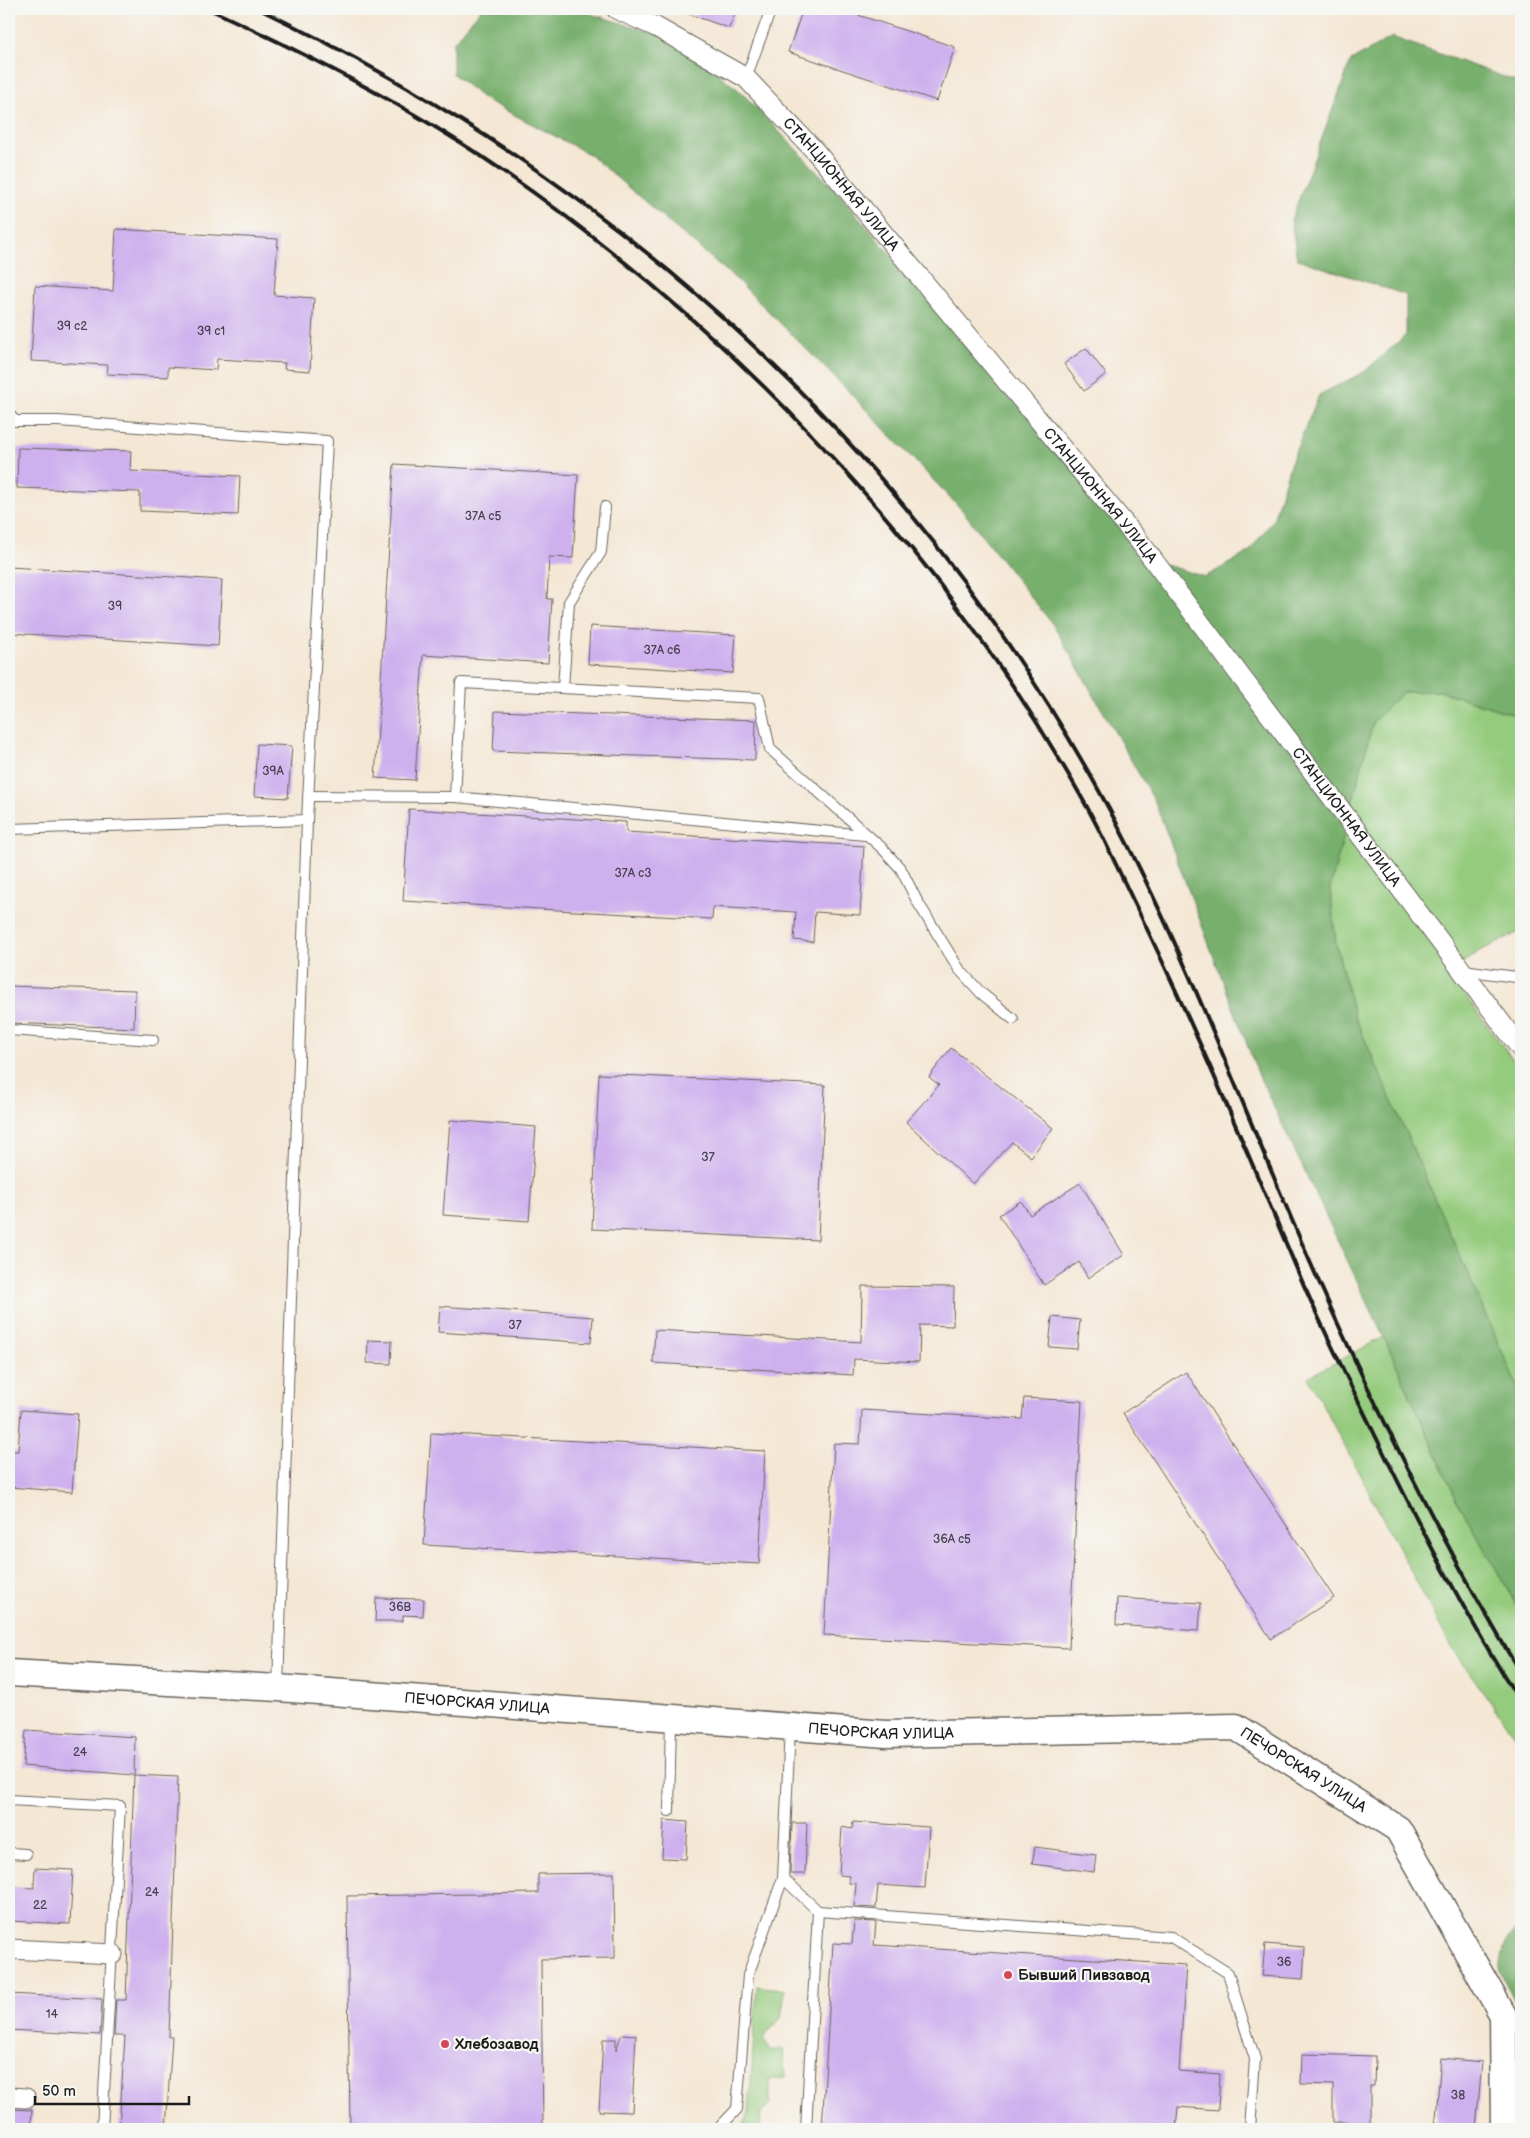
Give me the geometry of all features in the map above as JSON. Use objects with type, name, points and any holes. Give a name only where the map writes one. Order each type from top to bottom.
[{"type":"street","name":"СТАНЦИОННАЯ УЛИЦА","points":[[616,9],[656,26],[746,78],[814,151],[1139,541],[1521,1049]]},
{"type":"street","name":"ПЕЧОРСКАЯ УЛИЦА","points":[[9,1673],[278,1688],[886,1734],[1236,1727],[1398,1829],[1503,2015],[1504,2129]]},
{"type":"street","points":[[9,1949],[113,1954]]},
{"type":"lane","points":[[746,78],[771,9]]},
{"type":"lane","points":[[9,414],[15,421],[58,421],[327,441],[307,820],[278,1688]]},
{"type":"lane","points":[[563,688],[569,602],[601,552],[605,507]]},
{"type":"lane","points":[[455,797],[460,682],[759,698],[770,748],[865,835],[882,848],[901,869],[917,901],[959,969],[981,993],[1013,1019]]},
{"type":"lane","points":[[308,796],[455,797],[865,835]]},
{"type":"lane","points":[[9,829],[307,820]]},
{"type":"lane","points":[[1462,970],[1516,977],[1521,972]]},
{"type":"lane","points":[[9,1030],[152,1040]]},
{"type":"lane","points":[[669,1811],[671,1718]]},
{"type":"lane","points":[[718,2129],[737,2109],[748,1975],[783,1878],[790,1727]]},
{"type":"lane","points":[[9,1800],[120,1806],[102,2129]]},
{"type":"lane","points":[[9,1854],[26,1854]]},
{"type":"lane","points":[[783,1878],[818,1911],[1171,1938],[1228,1973],[1255,2059],[1250,2129]]},
{"type":"lane","points":[[806,2129],[818,1911]]},
{"type":"green space","points":[[481,9],[574,9],[672,38],[741,92],[838,193],[1151,560],[1205,577],[1249,552],[1273,520],[1291,462],[1319,395],[1364,372],[1406,335],[1406,295],[1297,259],[1291,220],[1351,61],[1392,37],[1521,83],[1521,717],[1440,691],[1403,692],[1373,722],[1330,888],[1336,944],[1354,1015],[1521,1395],[1521,1612],[1460,1507],[1384,1337],[1259,1076],[1155,802],[1054,626],[962,510],[849,392],[737,280],[589,154],[484,99],[453,74],[453,43]]},
{"type":"green space","points":[[1440,691],[1521,717],[1521,931],[1482,950],[1448,972],[1521,1071],[1521,1395],[1354,1015],[1336,944],[1330,888],[1373,722],[1403,692]]},
{"type":"green space","points":[[1384,1337],[1460,1507],[1521,1612],[1521,1745],[1450,1645],[1308,1377]]},
{"type":"green space","points":[[1521,1921],[1521,2011],[1506,1985],[1500,1966],[1504,1947]]},
{"type":"green space","points":[[757,1986],[785,1990],[781,2018],[763,2038],[771,2051],[783,2049],[785,2078],[770,2080],[770,2105],[761,2113],[760,2128],[742,2129],[749,2113]]},
{"type":"building","points":[[681,9],[737,9],[729,28],[680,11]]},
{"type":"building","points":[[803,9],[840,9],[955,47],[937,101],[788,52]]},
{"type":"building","points":[[116,229],[278,239],[274,295],[314,298],[310,371],[284,369],[285,363],[217,359],[216,370],[168,367],[168,377],[107,374],[108,365],[31,361],[35,286],[113,291]]},
{"type":"building","points":[[1086,348],[1106,374],[1084,391],[1064,364]]},
{"type":"building","points":[[18,448],[131,451],[130,471],[240,476],[238,515],[140,511],[140,492],[17,488]]},
{"type":"building","points":[[394,464],[578,475],[573,558],[549,557],[547,599],[552,599],[548,663],[423,655],[415,780],[375,778]]},
{"type":"building","points":[[9,567],[222,580],[218,646],[9,633]]},
{"type":"building","points":[[590,626],[736,635],[733,673],[588,664]]},
{"type":"building","points":[[495,711],[756,720],[755,760],[493,751]]},
{"type":"building","points":[[257,744],[292,746],[288,798],[254,796]]},
{"type":"building","points":[[409,809],[626,822],[626,832],[864,846],[860,915],[815,912],[813,942],[794,940],[796,912],[713,907],[712,919],[403,901]]},
{"type":"building","points":[[9,986],[135,990],[134,1028],[9,1023]]},
{"type":"building","points":[[951,1048],[1053,1128],[1031,1157],[1012,1142],[973,1184],[906,1122],[939,1085],[929,1077]]},
{"type":"building","points":[[599,1074],[825,1085],[818,1240],[592,1229]]},
{"type":"building","points":[[450,1120],[536,1127],[529,1221],[443,1215]]},
{"type":"building","points":[[1080,1183],[1124,1255],[1088,1278],[1079,1262],[1044,1285],[999,1215],[1021,1201],[1030,1215]]},
{"type":"building","points":[[862,1286],[954,1287],[953,1326],[920,1325],[919,1362],[854,1359],[853,1375],[653,1363],[655,1330],[861,1342]]},
{"type":"building","points":[[440,1306],[593,1317],[591,1343],[438,1332]]},
{"type":"building","points":[[1052,1317],[1080,1320],[1077,1349],[1049,1347]]},
{"type":"building","points":[[368,1340],[392,1341],[391,1364],[367,1363]]},
{"type":"building","points":[[1186,1372],[1334,1598],[1271,1639],[1123,1413]]},
{"type":"building","points":[[1024,1398],[1082,1401],[1069,1648],[824,1635],[834,1443],[860,1444],[862,1410],[1022,1419]]},
{"type":"building","points":[[21,1410],[78,1414],[72,1492],[9,1487],[9,1451],[18,1451]]},
{"type":"building","points":[[431,1433],[765,1451],[759,1564],[424,1545]]},
{"type":"building","points":[[376,1598],[424,1599],[423,1616],[403,1615],[403,1621],[375,1621]]},
{"type":"building","points":[[1117,1598],[1201,1603],[1199,1631],[1116,1625]]},
{"type":"building","points":[[26,1730],[135,1737],[134,1775],[23,1766]]},
{"type":"building","points":[[134,1775],[178,1777],[169,2037],[172,2037],[166,2129],[119,2129],[125,2036],[114,2036],[116,2000],[126,2000]]},
{"type":"building","points":[[664,1820],[688,1822],[686,1859],[662,1858]]},
{"type":"building","points":[[853,1822],[929,1827],[925,1888],[878,1885],[876,1908],[854,1907],[856,1884],[849,1883],[849,1876],[839,1875],[842,1827],[852,1829]]},
{"type":"building","points":[[792,1823],[807,1823],[805,1874],[790,1874]]},
{"type":"building","points":[[1035,1847],[1096,1855],[1094,1872],[1032,1864]]},
{"type":"building","points":[[35,1868],[73,1870],[70,1924],[9,1921],[9,1887],[34,1888]]},
{"type":"building","name":"Хлебозавод","points":[[614,1873],[615,1958],[541,1959],[543,2129],[350,2129],[347,1896],[538,1893],[538,1874]]},
{"type":"building","name":"Бывший Пивзавод","points":[[854,1921],[876,1922],[874,1945],[1186,1965],[1179,2071],[1220,2074],[1218,2110],[1178,2107],[1176,2129],[822,2129],[833,1943],[852,1944]]},
{"type":"building","points":[[1265,1944],[1305,1947],[1303,1979],[1262,1976]]},
{"type":"building","points":[[9,1994],[102,1999],[100,2035],[9,2030]]},
{"type":"building","points":[[622,2034],[636,2035],[632,2112],[599,2111],[603,2039],[616,2039],[616,2050]]},
{"type":"building","points":[[1302,2054],[1375,2056],[1374,2086],[1370,2086],[1370,2123],[1333,2122],[1333,2085],[1301,2084]]},
{"type":"building","points":[[1441,2058],[1482,2062],[1476,2129],[1435,2129]]},
{"type":"building","points":[[9,2109],[32,2110],[31,2129],[9,2129]]},
{"type":"railway","points":[[209,9],[348,77],[448,135],[481,156],[572,221],[660,291],[743,366],[822,446],[897,531],[966,619],[1029,711],[1099,829],[1198,1039],[1319,1319],[1425,1535],[1481,1637],[1521,1703]]},
{"type":"railway","points":[[259,9],[392,79],[518,158],[637,245],[748,341],[851,445],[946,558],[1032,679],[1109,809],[1139,866],[1193,984],[1293,1223],[1365,1382],[1440,1530],[1521,1674]]},
{"type":"place","name":"Бывший Пивзавод","points":[[1008,1975]]},
{"type":"place","name":"Хлебозавод","points":[[445,2044]]}]
